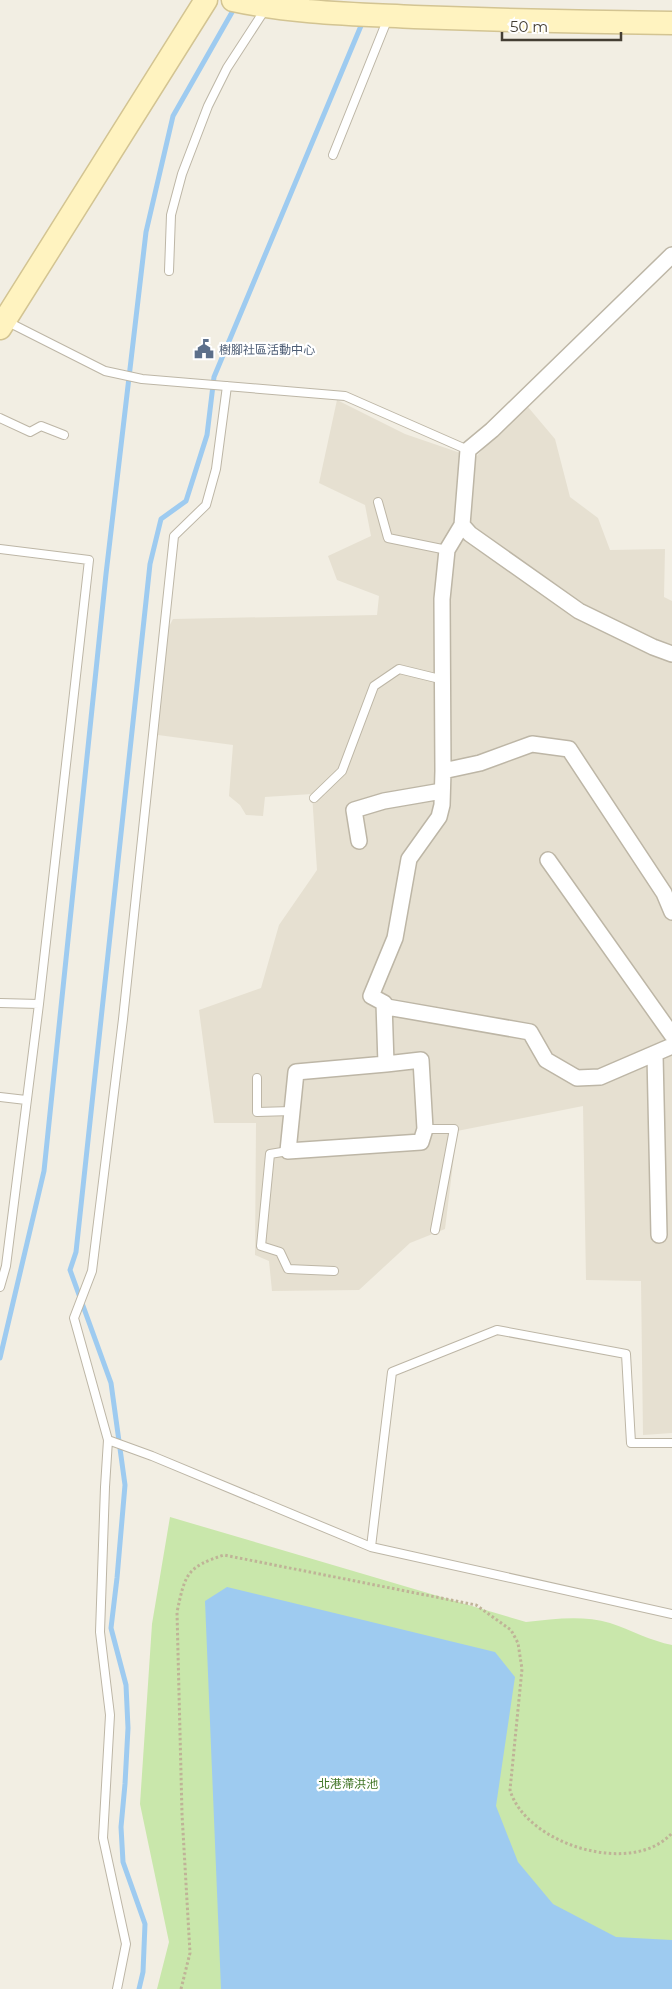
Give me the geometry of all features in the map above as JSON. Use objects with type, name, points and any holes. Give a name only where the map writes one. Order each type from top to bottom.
[{"type":"street","points":[[2,324],[206,0]]},
{"type":"street","points":[[233,0],[347,10],[389,16],[528,22],[672,23]]},
{"type":"street","points":[[672,255],[499,423],[468,450],[462,525],[447,550],[442,599],[444,680],[443,771],[439,817],[409,859],[394,938],[371,996],[384,1003],[387,1007],[530,1032],[546,1060],[577,1078],[600,1077],[655,1055],[672,1046]]},
{"type":"street","points":[[462,525],[470,534],[579,611],[652,647],[672,654]]},
{"type":"street","points":[[443,771],[480,763],[532,744],[569,749],[664,893],[672,912]]},
{"type":"street","points":[[360,841],[354,810],[384,801],[442,791]]},
{"type":"street","points":[[548,860],[672,1035]]},
{"type":"street","points":[[384,1003],[386,1064]]},
{"type":"street","points":[[655,1055],[659,1235]]},
{"type":"street","points":[[421,1060],[424,1129],[421,1142],[288,1151],[296,1072],[386,1064],[421,1060]]},
{"type":"lane","points":[[168,271],[172,215],[182,174],[208,106],[228,68],[269,4]]},
{"type":"lane","points":[[333,155],[389,16]]},
{"type":"lane","points":[[2,324],[105,371],[121,375],[204,385],[345,396],[468,450]]},
{"type":"lane","points":[[117,1989],[126,1944],[103,1838],[110,1715],[100,1632],[108,1440],[74,1318],[92,1272],[124,1009],[174,536],[206,505],[216,469],[224,386]]},
{"type":"lane","points":[[0,418],[30,432],[41,426],[64,435]]},
{"type":"lane","points":[[378,502],[388,538],[447,550]]},
{"type":"lane","points":[[0,549],[89,560],[39,1004],[6,1266],[0,1287]]},
{"type":"lane","points":[[314,798],[342,771],[374,686],[399,669],[444,680]]},
{"type":"lane","points":[[0,1003],[39,1004]]},
{"type":"lane","points":[[257,1078],[257,1112],[292,1111]]},
{"type":"lane","points":[[0,1097],[26,1100]]},
{"type":"lane","points":[[424,1129],[454,1129],[435,1230]]},
{"type":"lane","points":[[288,1151],[270,1154],[261,1246],[280,1252],[288,1268],[334,1271]]},
{"type":"lane","points":[[370,1547],[392,1372],[497,1330],[626,1354],[631,1443],[672,1443]]},
{"type":"lane","points":[[108,1440],[152,1456],[370,1547],[672,1614]]},
{"type":"path","points":[[181,1989],[190,1953],[182,1814],[177,1612],[183,1586],[190,1570],[205,1561],[224,1555],[476,1605],[511,1630],[518,1644],[522,1669],[510,1790],[513,1802],[541,1831],[559,1842],[585,1850],[615,1853],[642,1852],[667,1839],[672,1833]]},
{"type":"shaded area","points":[[337,400],[405,434],[475,458],[493,438],[528,407],[555,439],[570,497],[598,518],[610,550],[665,549],[664,597],[672,601],[672,1433],[643,1435],[641,1281],[586,1280],[583,1106],[457,1131],[445,1229],[410,1243],[359,1290],[272,1291],[269,1261],[255,1255],[256,1123],[214,1123],[199,1010],[261,988],[279,925],[317,870],[312,794],[265,797],[263,816],[246,815],[240,805],[229,796],[233,745],[158,735],[165,634],[173,619],[377,615],[379,596],[337,580],[328,556],[371,536],[365,505],[319,483]]},
{"type":"green space","name":"北港滯洪池","points":[[170,1517],[526,1622],[568,1618],[589,1619],[610,1623],[656,1641],[672,1645],[672,1989],[157,1989],[169,1942],[140,1804],[152,1624]]},
{"type":"water","points":[[227,1587],[495,1652],[515,1677],[496,1806],[518,1862],[553,1904],[616,1937],[672,1940],[672,1989],[221,1989],[205,1601]]},
{"type":"waterway","points":[[0,1358],[44,1171],[106,574],[146,232],[173,116],[235,7]]},
{"type":"waterway","points":[[139,1989],[143,1972],[145,1924],[123,1862],[121,1827],[128,1728],[126,1685],[111,1628],[125,1485],[111,1383],[70,1270],[76,1252],[150,564],[161,519],[186,501],[207,435],[214,377],[363,21]]},
{"type":"place","name":"樹腳社區活動中心","points":[[204,349]]}]
